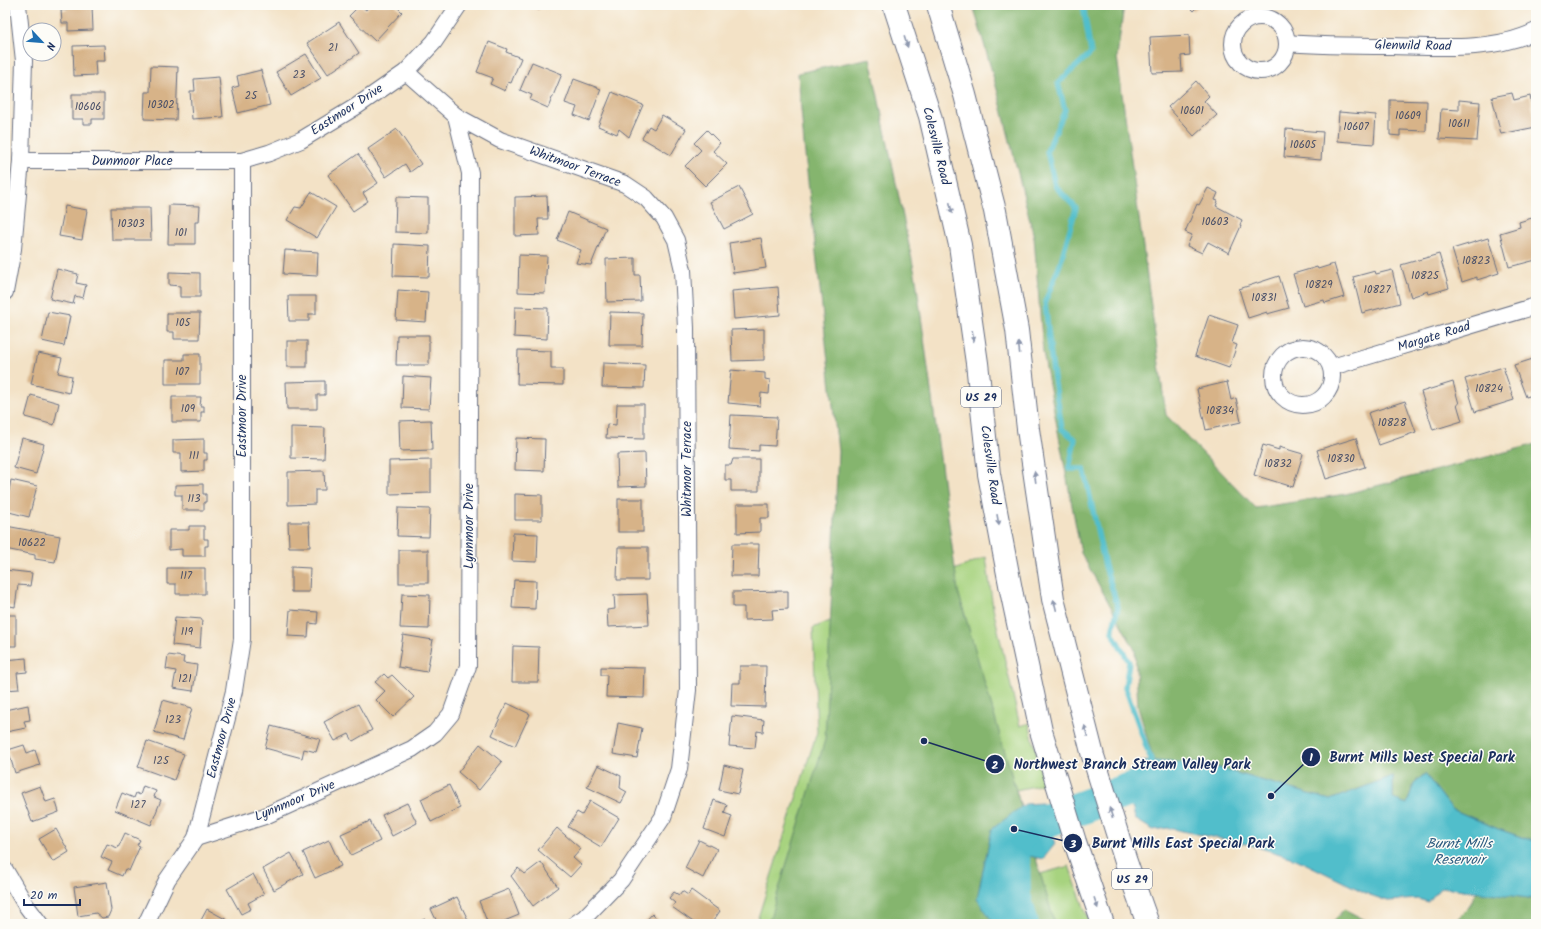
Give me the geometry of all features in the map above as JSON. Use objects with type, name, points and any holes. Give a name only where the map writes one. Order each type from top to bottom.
[{"type":"highway","name":"Colesville Road","points":[[894,5],[930,116],[960,245],[977,363],[989,474],[1040,731],[1103,924]]},
{"type":"highway","name":"US 29","points":[[938,5],[966,95],[995,211],[1017,330],[1028,429],[1053,599],[1093,756],[1126,862],[1148,924]]},
{"type":"street","points":[[5,292],[13,249],[21,162],[24,61],[18,5]]},
{"type":"street","name":"Eastmoor Drive","points":[[146,924],[167,880],[196,838],[234,691],[242,639],[242,161],[269,153],[301,140],[357,106],[406,72],[434,42],[459,5]]},
{"type":"street","name":"Glenwild Road","points":[[1287,43],[1320,45],[1456,47],[1502,43],[1536,31]]},
{"type":"street","points":[[406,72],[456,116]]},
{"type":"street","name":"Lynnmoor Drive","points":[[196,838],[265,816],[412,749],[435,733],[451,714],[468,666],[470,173],[456,116]]},
{"type":"street","name":"Whitmoor Terrace","points":[[456,116],[500,140],[625,184],[646,198],[664,218],[676,240],[683,270],[686,328],[688,690],[679,769],[662,817],[621,880],[584,918],[575,924]]},
{"type":"street","name":"Dunmoor Place","points":[[21,162],[242,161]]},
{"type":"street","name":"Margate Road","points":[[1332,367],[1536,306]]},
{"type":"street","points":[[5,870],[25,904],[40,924]]},
{"type":"green space","points":[[973,5],[1124,5],[1117,57],[1166,415],[1256,508],[1346,494],[1536,444],[1536,842],[1498,829],[1452,809],[1425,774],[1414,783],[1407,804],[1393,800],[1393,776],[1330,800],[1205,764],[1154,761],[1138,707],[1135,650],[1081,553],[1043,352],[1034,237],[998,93]]},
{"type":"green space","points":[[870,58],[916,279],[958,591],[1055,924],[768,924],[825,740],[838,451],[804,145],[798,73]]},
{"type":"green space","points":[[986,557],[993,608],[1020,726],[1029,723],[1044,784],[1016,790],[1040,874],[1069,866],[1090,924],[756,924],[817,732],[813,628]]},
{"type":"green space","points":[[1477,891],[1536,899],[1536,924],[1452,924],[1469,907]]},
{"type":"green space","points":[[1344,909],[1367,921],[1369,924],[1331,924]]},
{"type":"water","name":"Burnt Mills Reservoir","points":[[1154,761],[1205,764],[1330,800],[1393,776],[1393,799],[1407,804],[1414,783],[1425,774],[1452,809],[1498,829],[1536,842],[1536,899],[1441,887],[1428,902],[1418,899],[1388,901],[1370,895],[1296,859],[1251,845],[1168,828],[1153,830],[1135,819],[1129,790],[1123,783],[1136,762]]},
{"type":"water","points":[[1042,803],[1055,844],[1043,859],[1020,854],[1020,891],[1029,924],[994,924],[977,898],[992,829],[1025,804]]},
{"type":"building","points":[[67,5],[92,5],[93,30],[68,31],[68,23],[62,23],[61,10],[67,10]]},
{"type":"building","points":[[360,5],[366,10],[370,5],[395,5],[402,12],[375,41],[349,16]]},
{"type":"building","points":[[526,5],[541,5],[539,10]]},
{"type":"building","points":[[1187,5],[1199,5],[1193,11]]},
{"type":"building","points":[[339,22],[359,53],[328,74],[307,43]]},
{"type":"building","points":[[1189,35],[1190,55],[1181,56],[1182,72],[1152,73],[1150,37]]},
{"type":"building","points":[[489,42],[507,49],[506,52],[521,58],[511,83],[508,82],[505,91],[490,84],[493,78],[477,72]]},
{"type":"building","points":[[104,45],[105,61],[95,61],[96,75],[74,76],[73,46]]},
{"type":"building","points":[[306,54],[321,78],[291,96],[276,72]]},
{"type":"building","points":[[532,62],[562,74],[548,108],[530,100],[532,95],[520,90]]},
{"type":"building","points":[[151,66],[178,67],[176,120],[144,119],[145,92],[150,92]]},
{"type":"building","points":[[261,70],[270,105],[238,113],[232,88],[239,86],[237,76]]},
{"type":"building","points":[[219,77],[223,117],[192,119],[190,91],[195,91],[194,79]]},
{"type":"building","points":[[574,79],[601,89],[589,121],[574,115],[577,107],[565,103]]},
{"type":"building","points":[[1196,81],[1209,96],[1204,101],[1217,115],[1194,136],[1168,107]]},
{"type":"building","points":[[612,92],[643,105],[629,137],[619,129],[617,134],[598,126]]},
{"type":"building","points":[[1512,93],[1514,100],[1530,96],[1536,127],[1501,134],[1492,97]]},
{"type":"building","points":[[72,94],[104,94],[104,119],[92,119],[92,124],[83,124],[83,119],[72,119]]},
{"type":"building","points":[[1390,100],[1427,101],[1426,131],[1400,130],[1400,136],[1390,135]]},
{"type":"building","points":[[1459,100],[1480,102],[1477,141],[1439,139],[1441,109],[1459,110]]},
{"type":"building","points":[[1339,112],[1376,115],[1374,144],[1337,141]]},
{"type":"building","points":[[662,115],[686,129],[671,155],[642,138],[649,126],[654,129]]},
{"type":"building","points":[[397,129],[421,164],[410,172],[405,164],[386,177],[368,149]]},
{"type":"building","points":[[1286,129],[1323,132],[1321,160],[1284,157]]},
{"type":"building","points":[[707,130],[720,143],[713,151],[727,164],[705,186],[685,166],[701,150],[694,143]]},
{"type":"building","points":[[358,154],[378,183],[363,193],[368,201],[353,211],[328,175]]},
{"type":"building","points":[[739,187],[753,214],[724,229],[710,202]]},
{"type":"building","points":[[1208,188],[1218,193],[1215,200],[1218,201],[1216,206],[1242,220],[1241,226],[1229,253],[1208,242],[1202,253],[1187,246],[1192,235],[1185,232],[1197,204],[1199,205]]},
{"type":"building","points":[[311,192],[336,207],[317,238],[287,220],[295,207],[301,208]]},
{"type":"building","points":[[547,196],[548,219],[538,219],[539,235],[515,236],[515,197]]},
{"type":"building","points":[[396,197],[428,198],[428,233],[395,232]]},
{"type":"building","points":[[169,205],[200,206],[199,222],[195,222],[195,244],[168,244]]},
{"type":"building","points":[[65,206],[87,210],[82,240],[59,236]]},
{"type":"building","points":[[111,208],[150,208],[151,240],[112,240]]},
{"type":"building","points":[[568,212],[606,228],[591,265],[576,263],[581,250],[557,240]]},
{"type":"building","points":[[1535,217],[1536,260],[1509,267],[1500,233],[1520,227],[1519,222]]},
{"type":"building","points":[[761,238],[766,268],[733,273],[729,243]]},
{"type":"building","points":[[1488,238],[1499,273],[1477,280],[1477,277],[1462,282],[1452,249]]},
{"type":"building","points":[[394,244],[430,246],[429,277],[393,276]]},
{"type":"building","points":[[285,250],[318,252],[317,276],[283,274]]},
{"type":"building","points":[[1439,254],[1449,288],[1429,294],[1428,291],[1411,297],[1401,265]]},
{"type":"building","points":[[519,255],[547,256],[545,293],[518,292]]},
{"type":"building","points":[[635,258],[635,275],[640,275],[641,301],[607,302],[606,259]]},
{"type":"building","points":[[1334,264],[1344,297],[1325,303],[1324,300],[1303,306],[1293,274]]},
{"type":"building","points":[[57,269],[78,274],[76,283],[86,285],[83,298],[75,296],[73,304],[50,299]]},
{"type":"building","points":[[1392,270],[1400,303],[1362,313],[1353,277],[1375,271],[1376,274]]},
{"type":"building","points":[[169,272],[200,273],[200,297],[180,297],[180,286],[169,285]]},
{"type":"building","points":[[1279,276],[1289,308],[1267,314],[1267,312],[1248,318],[1239,289]]},
{"type":"building","points":[[778,287],[780,315],[734,319],[732,291]]},
{"type":"building","points":[[398,290],[428,292],[426,322],[396,320]]},
{"type":"building","points":[[288,296],[316,296],[316,314],[309,314],[309,321],[289,321]]},
{"type":"building","points":[[515,307],[548,308],[547,339],[514,337]]},
{"type":"building","points":[[48,312],[70,316],[64,346],[42,341]]},
{"type":"building","points":[[610,312],[643,313],[642,345],[609,345]]},
{"type":"building","points":[[167,313],[200,313],[199,339],[174,339],[174,332],[167,332]]},
{"type":"building","points":[[1209,315],[1238,325],[1232,343],[1237,345],[1229,368],[1195,356]]},
{"type":"building","points":[[764,329],[764,360],[732,361],[731,330]]},
{"type":"building","points":[[397,335],[429,335],[429,365],[396,365]]},
{"type":"building","points":[[287,341],[307,341],[307,367],[287,367]]},
{"type":"building","points":[[518,350],[551,351],[551,369],[563,369],[563,385],[517,384]]},
{"type":"building","points":[[38,353],[62,358],[58,373],[72,376],[69,393],[31,384]]},
{"type":"building","points":[[184,354],[200,354],[200,384],[165,384],[165,360],[184,360]]},
{"type":"building","points":[[1536,358],[1536,394],[1526,397],[1514,365]]},
{"type":"building","points":[[603,363],[645,365],[644,388],[602,387]]},
{"type":"building","points":[[1503,367],[1514,400],[1475,412],[1465,379]]},
{"type":"building","points":[[731,370],[765,373],[765,379],[770,380],[769,394],[761,393],[760,406],[728,403]]},
{"type":"building","points":[[403,376],[431,378],[429,409],[402,408]]},
{"type":"building","points":[[325,381],[325,395],[317,395],[317,409],[287,409],[286,382]]},
{"type":"building","points":[[1227,382],[1231,400],[1236,398],[1241,422],[1206,430],[1197,389]]},
{"type":"building","points":[[1453,382],[1462,421],[1433,430],[1421,392]]},
{"type":"building","points":[[31,395],[59,403],[54,425],[25,417]]},
{"type":"building","points":[[172,397],[201,397],[200,406],[204,406],[204,412],[201,412],[201,422],[172,422]]},
{"type":"building","points":[[1405,401],[1416,432],[1379,445],[1368,413]]},
{"type":"building","points":[[617,404],[644,404],[644,439],[606,438],[607,424],[616,425]]},
{"type":"building","points":[[731,415],[777,417],[775,446],[759,445],[759,451],[729,449]]},
{"type":"building","points":[[431,420],[432,450],[400,451],[399,421]]},
{"type":"building","points":[[291,427],[325,428],[324,459],[291,458]]},
{"type":"building","points":[[22,438],[44,444],[36,474],[14,468]]},
{"type":"building","points":[[516,438],[545,439],[544,471],[515,470]]},
{"type":"building","points":[[1356,438],[1365,467],[1326,479],[1317,450]]},
{"type":"building","points":[[204,439],[204,453],[207,453],[207,460],[204,460],[204,471],[181,472],[181,453],[173,453],[173,440]]},
{"type":"building","points":[[1263,445],[1279,450],[1279,447],[1303,454],[1293,487],[1254,475]]},
{"type":"building","points":[[645,453],[646,486],[618,487],[617,454]]},
{"type":"building","points":[[733,459],[759,459],[759,491],[731,491],[731,480],[725,480],[725,465],[731,465]]},
{"type":"building","points":[[431,460],[431,493],[389,494],[389,461]]},
{"type":"building","points":[[324,471],[325,490],[315,490],[315,504],[288,505],[288,472]]},
{"type":"building","points":[[11,480],[37,486],[29,517],[5,511]]},
{"type":"building","points":[[203,484],[203,494],[206,494],[204,510],[182,510],[182,495],[175,495],[175,485]]},
{"type":"building","points":[[515,494],[542,495],[542,520],[515,520]]},
{"type":"building","points":[[618,499],[643,499],[643,532],[618,532]]},
{"type":"building","points":[[737,504],[769,504],[769,518],[760,518],[760,532],[737,533]]},
{"type":"building","points":[[398,508],[430,509],[429,537],[397,536]]},
{"type":"building","points":[[288,522],[309,522],[310,547],[289,547]]},
{"type":"building","points":[[6,526],[60,536],[55,562],[35,559],[35,555],[5,549]]},
{"type":"building","points":[[189,526],[204,526],[204,539],[208,539],[208,546],[205,546],[205,556],[182,556],[182,549],[169,550],[169,530],[189,530]]},
{"type":"building","points":[[513,533],[538,534],[537,562],[512,561]]},
{"type":"building","points":[[732,544],[759,544],[758,576],[731,576]]},
{"type":"building","points":[[618,547],[648,547],[648,580],[617,580]]},
{"type":"building","points":[[399,550],[428,550],[428,583],[399,583]]},
{"type":"building","points":[[291,567],[310,568],[309,592],[291,592]]},
{"type":"building","points":[[167,568],[205,568],[205,594],[176,594],[176,584],[167,584]]},
{"type":"building","points":[[5,570],[32,573],[30,586],[18,585],[15,607],[5,605]]},
{"type":"building","points":[[514,580],[536,581],[535,609],[512,608]]},
{"type":"building","points":[[788,591],[788,609],[772,610],[773,619],[744,620],[744,607],[733,607],[733,592]]},
{"type":"building","points":[[402,594],[430,595],[429,629],[400,628]]},
{"type":"building","points":[[647,594],[649,625],[608,627],[607,610],[615,609],[614,595]]},
{"type":"building","points":[[290,610],[318,612],[317,624],[309,623],[308,637],[288,636]]},
{"type":"building","points":[[5,615],[16,615],[16,646],[5,646]]},
{"type":"building","points":[[175,617],[202,619],[200,648],[172,645]]},
{"type":"building","points":[[403,635],[433,640],[427,672],[398,667]]},
{"type":"building","points":[[513,646],[539,647],[538,682],[512,682]]},
{"type":"building","points":[[168,655],[184,657],[183,663],[197,665],[193,691],[173,688],[176,671],[166,669]]},
{"type":"building","points":[[26,658],[27,672],[17,673],[19,689],[5,690],[5,660]]},
{"type":"building","points":[[740,666],[766,666],[765,707],[731,706],[732,683],[740,683]]},
{"type":"building","points":[[601,667],[645,668],[644,698],[606,697],[607,675],[601,675]]},
{"type":"building","points":[[384,674],[388,678],[392,675],[414,697],[393,717],[376,700],[385,691],[375,682]]},
{"type":"building","points":[[163,700],[192,708],[183,740],[154,732]]},
{"type":"building","points":[[507,703],[530,714],[515,746],[492,735]]},
{"type":"building","points":[[358,704],[372,730],[353,741],[349,734],[335,741],[324,722]]},
{"type":"building","points":[[28,705],[30,720],[24,721],[26,728],[6,732],[5,710]]},
{"type":"building","points":[[732,716],[764,720],[763,732],[757,731],[755,748],[729,746]]},
{"type":"building","points":[[618,723],[642,728],[637,758],[613,754]]},
{"type":"building","points":[[271,726],[320,739],[316,752],[304,749],[302,758],[265,748]]},
{"type":"building","points":[[147,741],[184,754],[174,780],[138,767]]},
{"type":"building","points":[[480,744],[502,762],[479,790],[458,772]]},
{"type":"building","points":[[24,745],[27,753],[35,750],[40,765],[15,773],[8,750]]},
{"type":"building","points":[[598,765],[621,776],[620,788],[627,792],[621,803],[587,787]]},
{"type":"building","points":[[724,765],[743,770],[738,794],[719,790]]},
{"type":"building","points":[[449,785],[460,808],[431,822],[421,799]]},
{"type":"building","points":[[40,786],[46,802],[55,799],[59,812],[32,822],[21,793]]},
{"type":"building","points":[[143,786],[156,791],[154,797],[161,800],[151,825],[115,810],[122,793],[134,798],[136,793],[140,795]]},
{"type":"building","points":[[714,800],[727,805],[724,813],[732,816],[725,837],[704,829]]},
{"type":"building","points":[[590,801],[619,818],[601,847],[568,827],[577,812],[582,815]]},
{"type":"building","points":[[407,803],[417,823],[392,836],[382,815]]},
{"type":"building","points":[[370,821],[380,841],[351,855],[341,834]]},
{"type":"building","points":[[557,828],[581,849],[573,858],[581,865],[570,877],[538,850]]},
{"type":"building","points":[[56,829],[69,852],[53,862],[39,839]]},
{"type":"building","points":[[125,833],[140,840],[137,845],[140,846],[129,871],[125,869],[122,876],[108,870],[112,862],[101,857],[107,844],[118,848]]},
{"type":"building","points":[[329,840],[341,866],[315,878],[303,852]]},
{"type":"building","points":[[699,840],[717,849],[703,878],[685,868]]},
{"type":"building","points":[[291,853],[303,874],[274,890],[263,869]]},
{"type":"building","points":[[541,862],[558,887],[533,906],[511,876],[518,868],[525,874]]},
{"type":"building","points":[[253,874],[264,894],[248,903],[251,909],[241,914],[227,889]]},
{"type":"building","points":[[107,882],[111,910],[108,917],[102,918],[96,913],[78,916],[74,887]]},
{"type":"building","points":[[509,889],[519,915],[497,924],[488,924],[479,901]]},
{"type":"building","points":[[691,890],[720,911],[711,924],[696,924],[672,907],[675,903],[669,898],[674,892],[679,895],[682,891],[688,895]]},
{"type":"building","points":[[457,897],[470,924],[438,924],[431,909]]},
{"type":"building","points":[[207,909],[227,920],[225,924],[199,924]]},
{"type":"building","points":[[652,914],[662,924],[643,924]]},
{"type":"building","points":[[425,919],[427,924],[413,924]]},
{"type":"waterway","points":[[1083,5],[1091,53],[1058,83],[1065,110],[1047,151],[1055,186],[1076,208],[1060,264],[1045,302],[1052,365],[1062,429],[1075,439],[1069,469],[1084,469],[1105,566],[1118,607],[1112,632],[1129,662],[1125,687],[1154,768]]},
{"type":"waterway","points":[[1022,924],[1014,896],[1013,841],[1027,828],[1142,785],[1173,794]]},
{"type":"place","name":"Northwest Branch Stream Valley Park","points":[[924,741]]},
{"type":"place","name":"Burnt Mills West Special Park","points":[[1271,796]]},
{"type":"place","name":"Burnt Mills East Special Park","points":[[1014,829]]}]
